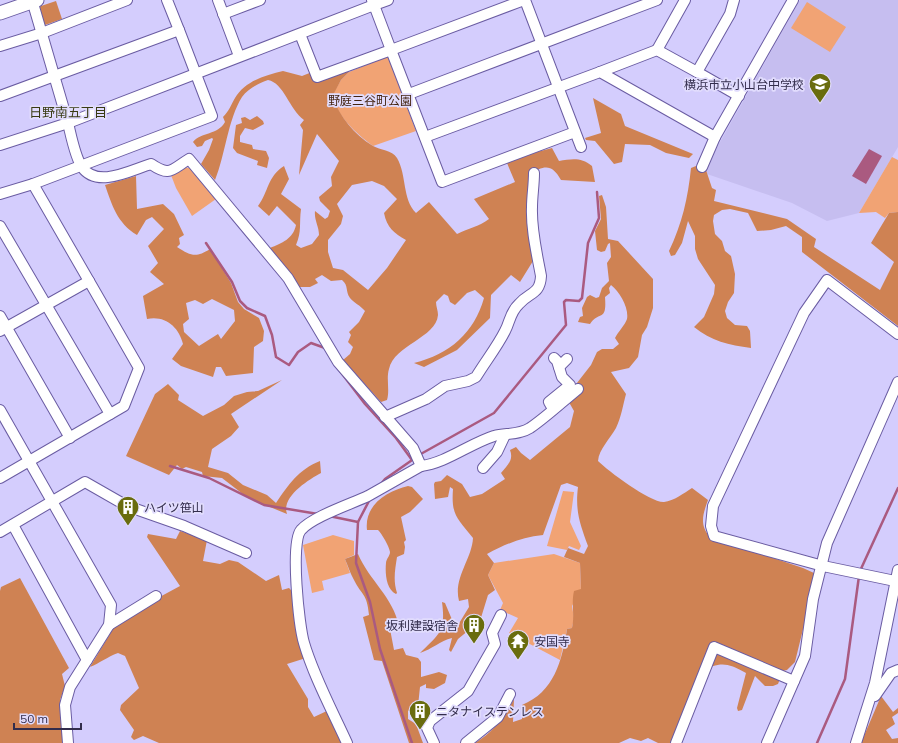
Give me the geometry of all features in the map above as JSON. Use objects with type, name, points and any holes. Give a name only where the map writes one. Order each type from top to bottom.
[{"type":"street","points":[[0,46],[42,33],[127,0]]},
{"type":"street","points":[[0,194],[34,184],[212,116],[167,0]]},
{"type":"street","points":[[218,0],[239,56]]},
{"type":"street","points":[[223,14],[260,0]]},
{"type":"street","points":[[0,145],[68,122],[300,34],[373,3],[388,0]]},
{"type":"street","points":[[300,34],[317,77],[524,0],[581,146]]},
{"type":"street","points":[[409,94],[657,0]]},
{"type":"street","points":[[425,137],[657,50],[684,0]]},
{"type":"street","points":[[697,72],[730,14],[734,0]]},
{"type":"street","points":[[702,167],[716,137],[793,0]]},
{"type":"street","points":[[0,13],[34,1],[54,77],[81,166],[90,176],[107,178],[151,164],[161,171],[167,172],[189,159],[288,278],[338,362],[414,451],[420,464]]},
{"type":"street","points":[[373,3],[442,182],[575,132]]},
{"type":"street","points":[[0,96],[179,30]]},
{"type":"street","points":[[657,50],[739,96]]},
{"type":"street","points":[[600,72],[716,137]]},
{"type":"street","points":[[384,417],[426,399],[445,386],[468,381],[476,377],[505,331],[510,314],[519,303],[536,292],[540,284],[540,276],[533,223],[534,173]]},
{"type":"street","points":[[0,478],[30,462],[124,406],[139,368],[34,184]]},
{"type":"street","points":[[0,226],[110,414]]},
{"type":"street","points":[[895,581],[823,566],[714,536],[711,526],[713,506],[804,313],[827,280],[898,334]]},
{"type":"street","points":[[3,330],[89,281]]},
{"type":"street","points":[[0,316],[3,330],[70,438]]},
{"type":"street","points":[[553,409],[549,402],[570,385],[562,377],[556,363],[567,359]]},
{"type":"street","points":[[767,743],[804,656],[814,599],[823,566],[827,543],[898,382]]},
{"type":"street","points":[[347,743],[304,642],[295,571],[295,543],[299,531],[309,522],[386,486],[420,464],[432,465],[474,443],[496,436],[516,434],[529,429],[578,389]]},
{"type":"street","points":[[0,410],[111,605],[109,625]]},
{"type":"street","points":[[487,467],[497,452],[505,435]]},
{"type":"street","points":[[0,532],[85,482],[127,506],[184,526],[246,553]]},
{"type":"street","points":[[13,525],[87,660]]},
{"type":"street","points":[[856,743],[870,703],[898,570]]},
{"type":"street","points":[[68,743],[65,705],[70,687],[109,625],[156,596]]},
{"type":"street","points":[[434,743],[427,728],[430,721],[468,691],[495,644],[492,633],[501,615]]},
{"type":"street","points":[[676,743],[714,647],[794,682]]},
{"type":"street","points":[[870,703],[888,677],[898,670]]},
{"type":"street","points":[[466,743],[498,717],[510,694]]},
{"type":"shaded area","name":"横浜市立小山台中学校","points":[[800,0],[898,0],[898,147],[859,213],[827,221],[792,203],[707,174],[706,167]]},
{"type":"shaded area","points":[[56,1],[62,19],[45,25],[38,7]]},
{"type":"shaded area","points":[[283,71],[302,76],[312,72],[349,72],[341,80],[332,97],[339,111],[359,136],[373,146],[386,150],[395,155],[402,172],[406,194],[416,213],[429,202],[457,234],[477,226],[489,219],[474,199],[515,182],[507,163],[552,148],[559,161],[572,159],[580,160],[592,166],[595,182],[561,180],[554,171],[548,168],[539,169],[529,174],[535,249],[533,261],[520,282],[511,275],[491,295],[490,318],[457,350],[424,367],[414,363],[439,354],[459,340],[474,322],[484,298],[475,290],[467,293],[455,305],[450,302],[448,296],[444,294],[436,302],[438,315],[436,323],[423,336],[406,347],[392,361],[388,373],[387,400],[381,402],[343,360],[350,354],[353,347],[348,342],[351,335],[349,332],[359,322],[365,311],[350,298],[346,284],[342,280],[331,281],[322,275],[315,279],[318,283],[310,287],[298,287],[270,248],[290,237],[295,230],[296,225],[277,206],[269,216],[258,206],[274,175],[284,166],[289,179],[281,194],[301,209],[300,231],[296,245],[301,248],[312,244],[319,235],[315,211],[325,219],[328,217],[330,211],[320,201],[319,197],[332,186],[331,177],[339,161],[317,134],[299,175],[303,130],[300,125],[304,120],[294,110],[278,86],[274,82],[268,80],[247,91],[237,106],[215,180],[201,164],[213,139],[212,138],[205,141],[202,146],[197,147],[193,142],[200,136],[214,131],[222,126],[225,122],[223,117],[239,92],[244,87],[263,77]],"holes":[[[372,181],[384,186],[397,199],[384,213],[387,223],[395,232],[406,240],[387,268],[368,290],[343,270],[333,268],[328,252],[328,240],[341,224],[343,216],[337,204],[352,185]]]},
{"type":"shaded area","points":[[593,98],[621,114],[625,126],[693,154],[689,158],[666,153],[650,145],[625,144],[622,162],[614,164],[595,141],[586,140],[585,138],[601,133]]},
{"type":"shaded area","points":[[257,116],[263,121],[264,124],[253,130],[245,128],[240,136],[240,142],[252,145],[253,149],[266,151],[269,158],[267,168],[257,165],[258,161],[237,153],[233,148],[236,125],[242,123],[241,118],[245,117],[250,120]]},
{"type":"shaded area","points":[[869,149],[882,156],[866,184],[852,176]]},
{"type":"shaded area","points":[[696,166],[705,167],[712,188],[716,190],[714,201],[787,219],[816,239],[814,247],[880,290],[894,262],[871,243],[889,213],[898,212],[898,326],[802,252],[802,237],[786,226],[771,230],[757,231],[748,213],[730,209],[722,210],[714,215],[713,221],[715,234],[722,241],[725,251],[731,256],[735,274],[734,293],[728,302],[725,311],[727,318],[735,325],[747,326],[750,331],[751,348],[721,342],[700,332],[694,327],[704,317],[714,294],[715,285],[698,259],[695,249],[695,236],[688,221],[682,243],[675,255],[671,256],[669,251],[678,231],[684,211],[691,168]]},
{"type":"shaded area","points":[[136,176],[137,209],[163,204],[174,214],[184,235],[179,238],[180,244],[177,247],[194,255],[201,254],[210,249],[231,283],[238,302],[244,309],[259,318],[264,331],[263,341],[254,347],[253,373],[226,376],[221,367],[216,367],[213,377],[181,366],[172,359],[183,344],[181,338],[175,328],[165,321],[154,318],[147,319],[143,296],[164,284],[150,272],[158,263],[148,246],[164,229],[152,217],[146,220],[137,235],[130,230],[116,213],[105,185]],"holes":[[[212,299],[234,310],[235,321],[221,339],[218,334],[199,346],[184,332],[183,324],[189,319],[186,303],[195,300],[203,304]]]},
{"type":"shaded area","points":[[602,195],[606,207],[608,239],[618,241],[653,279],[653,308],[647,327],[642,335],[638,357],[629,368],[611,372],[626,394],[618,424],[603,448],[598,461],[630,486],[658,501],[664,502],[671,500],[692,488],[708,500],[703,524],[710,537],[803,568],[814,573],[815,580],[795,662],[787,670],[783,671],[778,684],[773,686],[765,686],[755,676],[742,710],[738,711],[737,708],[746,673],[728,665],[718,665],[700,672],[671,743],[658,743],[648,738],[641,741],[630,738],[619,743],[475,743],[498,724],[514,699],[513,722],[522,719],[522,705],[542,692],[555,674],[562,653],[567,629],[572,628],[574,591],[581,589],[580,563],[564,557],[568,548],[584,554],[588,546],[579,517],[577,503],[578,487],[567,483],[561,485],[543,535],[528,537],[487,554],[494,563],[488,575],[495,590],[488,595],[480,621],[458,639],[451,652],[449,650],[452,638],[420,653],[440,632],[443,620],[442,602],[445,603],[453,622],[458,625],[469,607],[468,599],[459,601],[458,593],[461,576],[470,553],[473,538],[456,516],[453,505],[453,489],[450,487],[448,497],[435,499],[434,484],[435,482],[441,481],[447,475],[462,484],[470,497],[482,494],[505,479],[501,473],[508,465],[510,460],[510,450],[516,447],[530,460],[570,427],[574,411],[566,397],[591,365],[597,352],[602,349],[613,349],[619,344],[615,338],[627,319],[627,310],[618,292],[611,285],[609,288],[610,293],[605,297],[604,313],[593,320],[590,324],[578,322],[580,317],[583,316],[582,308],[587,297],[590,295],[596,298],[599,297],[602,288],[609,281],[607,263],[611,257],[610,243],[605,251],[601,252],[597,250],[595,231],[601,219],[599,196]]},
{"type":"shaded area","points":[[282,380],[231,414],[239,427],[231,436],[212,449],[208,467],[228,473],[243,485],[267,495],[276,503],[300,473],[320,461],[321,473],[309,480],[292,495],[286,508],[287,514],[248,498],[222,478],[203,476],[202,472],[186,467],[182,469],[177,465],[169,475],[126,456],[155,394],[168,384],[179,395],[178,400],[203,416],[224,405],[234,396],[247,392],[258,391]]},
{"type":"shaded area","points":[[408,486],[412,487],[423,499],[410,512],[401,517],[406,540],[404,542],[404,554],[397,557],[395,575],[396,594],[388,585],[386,576],[386,562],[390,552],[378,530],[367,530],[367,521],[369,513],[378,500],[392,491]]},
{"type":"shaded area","points":[[180,531],[207,540],[203,561],[220,564],[229,560],[238,562],[266,581],[279,575],[282,590],[289,588],[294,593],[306,658],[287,664],[308,699],[308,707],[314,717],[329,710],[344,743],[159,743],[143,736],[134,740],[131,737],[134,730],[120,710],[121,705],[139,688],[125,656],[118,653],[90,667],[119,619],[180,586],[147,537],[148,534],[176,539]]},
{"type":"shaded area","points":[[358,554],[368,572],[392,606],[396,616],[399,626],[390,629],[394,650],[403,648],[406,655],[418,658],[421,662],[421,677],[439,672],[447,675],[445,683],[434,689],[426,688],[426,684],[420,687],[418,706],[408,711],[408,719],[416,724],[423,743],[409,743],[382,661],[374,660],[363,617],[369,615],[367,602],[345,559]]},
{"type":"shaded area","points":[[20,578],[69,668],[62,674],[65,686],[60,700],[65,743],[0,743],[0,591],[1,587]]},
{"type":"shaded area","points":[[881,696],[893,712],[898,708],[898,713],[892,717],[895,724],[886,730],[892,739],[898,738],[898,743],[861,743]]},
{"type":"green space","points":[[807,2],[846,27],[830,52],[791,28]]},
{"type":"green space","name":"野庭三谷町公園","points":[[388,56],[416,131],[373,146],[349,124],[339,112],[331,97],[341,80],[349,72]]},
{"type":"green space","points":[[892,157],[898,160],[898,212],[889,213],[885,218],[876,212],[859,213]]},
{"type":"green space","points":[[185,167],[192,169],[216,199],[192,216],[176,188],[171,175]]},
{"type":"green space","points":[[563,491],[574,492],[570,522],[581,546],[579,550],[569,546],[567,550],[547,546]]},
{"type":"green space","points":[[333,535],[354,541],[354,555],[345,559],[350,573],[322,581],[324,590],[312,593],[303,545]]},
{"type":"green space","points":[[554,554],[580,563],[581,590],[572,606],[574,618],[572,628],[567,629],[560,660],[509,633],[518,618],[500,610],[503,603],[488,575],[494,563]]},
{"type":"waterway","points":[[419,455],[494,413],[566,325],[564,302],[566,300],[579,301],[582,298],[588,243],[599,218],[597,192]]},
{"type":"waterway","points":[[206,243],[232,282],[240,301],[247,308],[265,316],[272,335],[276,357],[289,365],[298,352],[311,343],[325,348]]},
{"type":"waterway","points":[[340,371],[365,404],[396,438],[412,460]]},
{"type":"waterway","points":[[381,484],[385,479],[415,458]]},
{"type":"waterway","points":[[170,466],[209,478],[264,505],[318,514]]},
{"type":"waterway","points":[[860,571],[898,488]]},
{"type":"waterway","points":[[370,499],[358,522],[356,563],[370,602],[380,649],[412,743]]},
{"type":"waterway","points":[[329,516],[358,522]]},
{"type":"waterway","points":[[817,743],[845,679],[859,576]]},
{"type":"place","name":"横浜市立小山台中学校","points":[[820,104]]},
{"type":"place","name":"ハイツ笹山","points":[[128,526]]},
{"type":"place","name":"坂利建設宿舎","points":[[474,644]]},
{"type":"place","name":"安国寺","points":[[518,660]]},
{"type":"place","name":"ニタナイステンレス","points":[[420,730]]},
{"type":"district","name":"日野南五丁目","points":[[68,112]]}]
